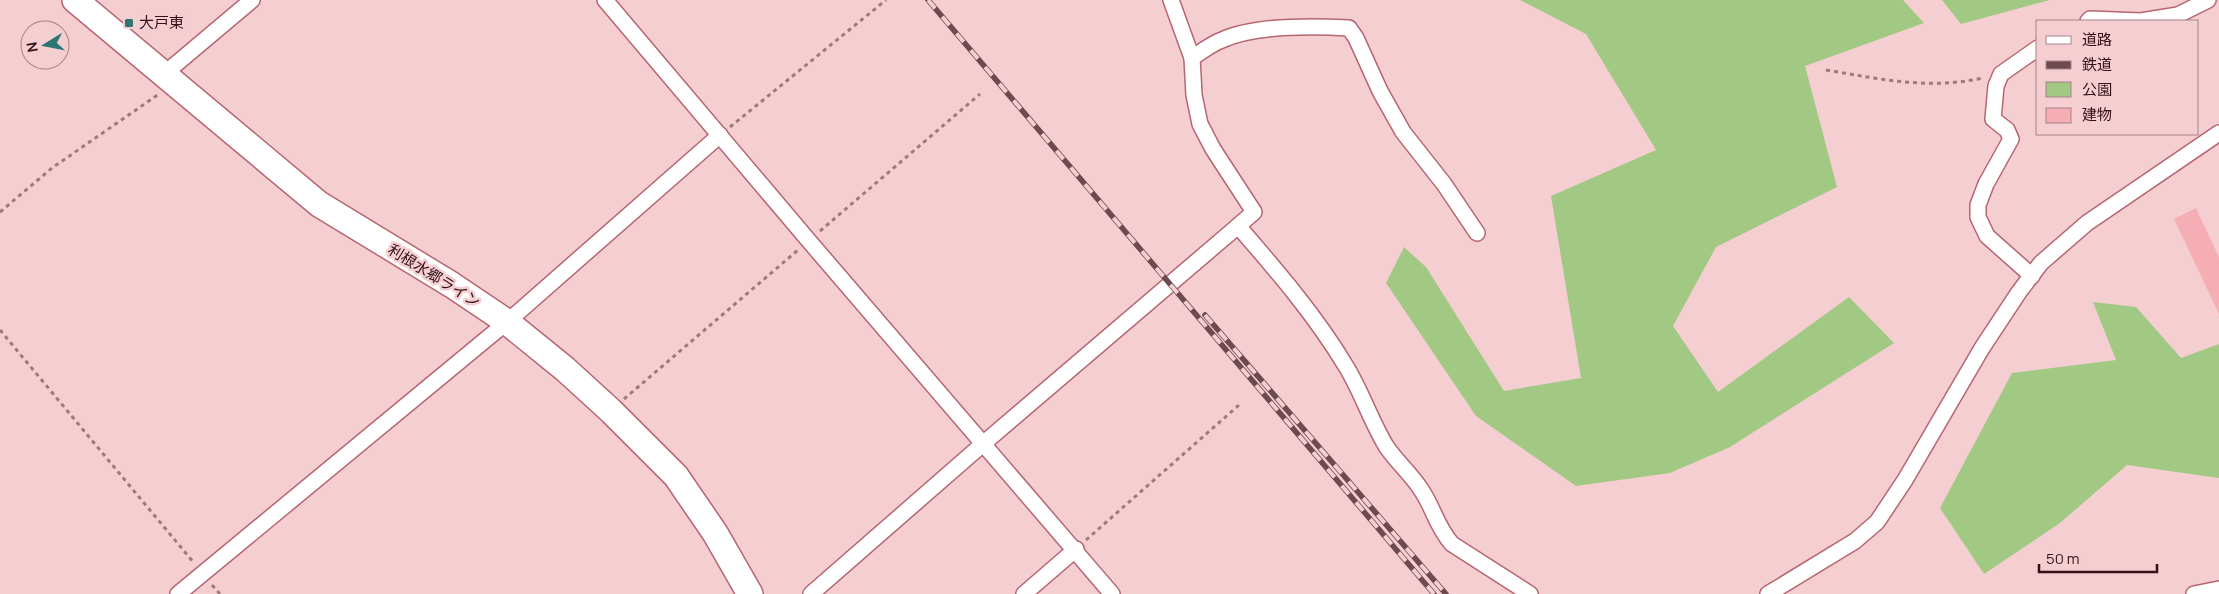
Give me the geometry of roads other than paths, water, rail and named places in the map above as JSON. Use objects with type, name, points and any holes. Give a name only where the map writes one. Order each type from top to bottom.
[{"type":"highway","name":"利根水郷ライン","points":[[75,0],[319,204],[507,322],[565,369],[611,411],[661,461],[689,494],[727,553],[750,594]]},
{"type":"street","points":[[169,80],[252,0]]},
{"type":"street","points":[[606,0],[809,241],[1076,549],[1112,594]]},
{"type":"street","points":[[811,594],[1254,212],[1200,124],[1194,95],[1192,58],[1171,0]]},
{"type":"street","points":[[2089,20],[2141,20],[2178,16],[2208,0]]},
{"type":"street","points":[[1192,58],[1221,40],[1242,34],[1287,28],[1349,28],[1356,38],[1380,91],[1403,132],[1444,184],[1477,233]]},
{"type":"street","points":[[2032,276],[1987,236],[1978,217],[1978,205],[1983,191],[2011,139],[2007,130],[1993,119],[1996,86],[2000,74],[2036,49]]},
{"type":"street","points":[[1768,594],[1855,540],[1877,522],[1905,480],[1982,348],[2032,276],[2058,246],[2087,223],[2219,132]]},
{"type":"street","points":[[178,594],[507,322],[720,135]]},
{"type":"street","points":[[1238,226],[1283,278],[1322,330],[1348,370],[1375,427],[1388,449],[1421,488],[1443,534],[1452,544],[1530,594]]},
{"type":"street","points":[[1024,594],[1076,549]]},
{"type":"street","points":[[2194,594],[2219,589]]},
{"type":"railway","points":[[928,0],[1434,594]]},
{"type":"railway","points":[[1205,315],[1446,594]]},
{"type":"place","name":"大戸東","points":[[129,23]]}]
